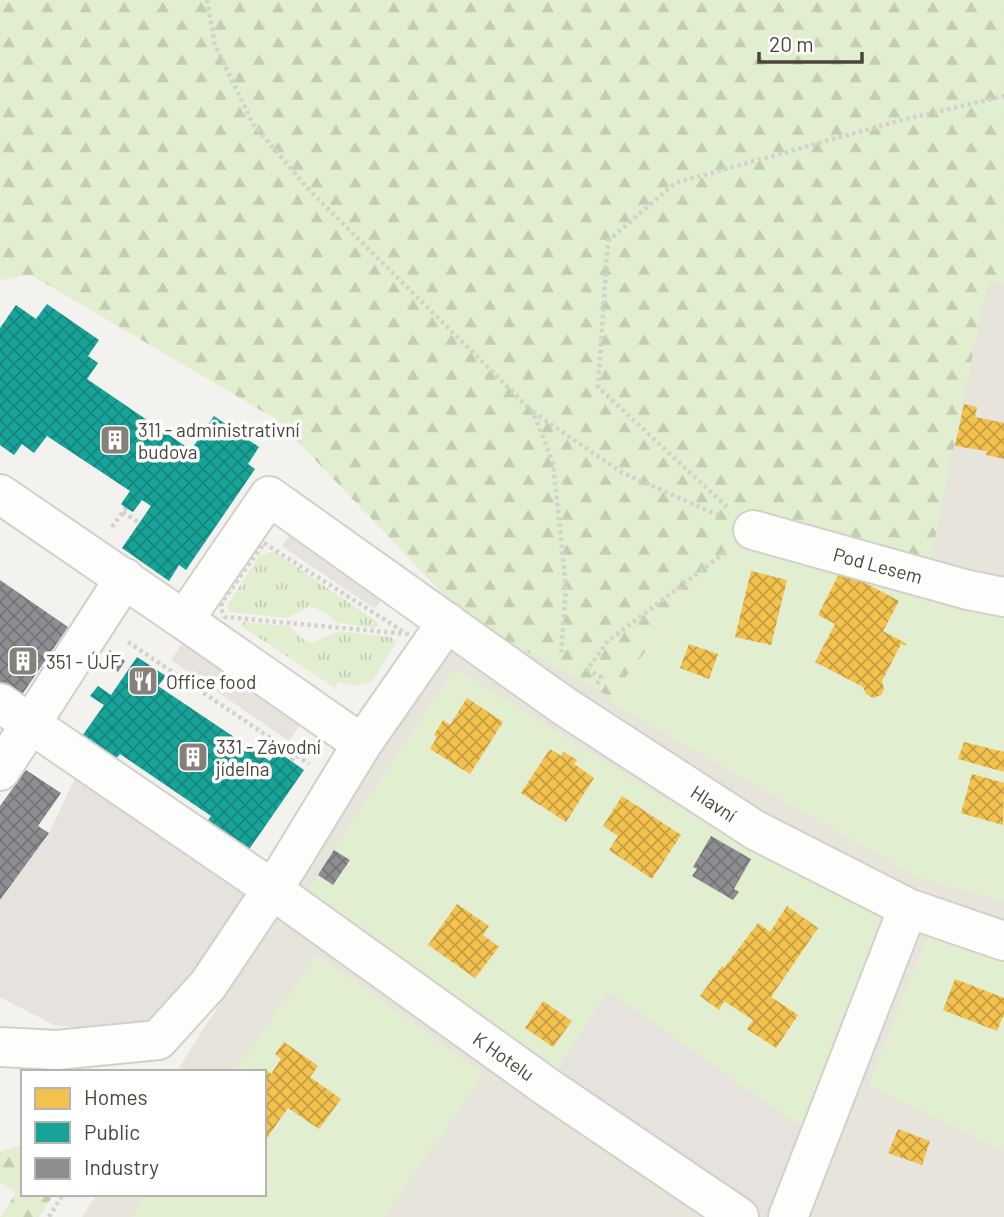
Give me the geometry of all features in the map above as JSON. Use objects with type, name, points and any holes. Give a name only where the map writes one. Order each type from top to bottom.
[{"type":"street","points":[[0,494],[362,744]]},
{"type":"street","name":"Hlavní","points":[[184,620],[269,496],[564,706],[755,830],[908,908],[1004,941]]},
{"type":"street","name":"Pod Lesem","points":[[753,530],[968,590],[1004,597]]},
{"type":"street","points":[[0,771],[15,713],[125,578]]},
{"type":"street","points":[[4,1042],[57,1051],[158,1040],[208,985],[272,891],[362,744],[447,622]]},
{"type":"street","name":"K Hotelu","points":[[15,713],[272,891],[717,1210]]},
{"type":"street","points":[[788,1217],[908,908]]},
{"type":"path","points":[[207,0],[215,45],[253,124],[310,191],[533,412],[621,472],[753,530]]},
{"type":"path","points":[[753,530],[598,387],[608,241],[675,183],[901,120],[1004,96]]},
{"type":"path","points":[[533,412],[553,463],[566,587],[562,657]]},
{"type":"path","points":[[124,512],[139,523]]},
{"type":"path","points":[[587,670],[608,641],[753,530]]},
{"type":"path","points":[[264,543],[407,634],[225,617],[221,610],[222,602],[264,543]]},
{"type":"path","points":[[126,641],[153,663],[312,766]]},
{"type":"path","points":[[291,761],[296,756]]},
{"type":"path","points":[[49,1217],[62,1196]]},
{"type":"shaded area","points":[[988,280],[1004,284],[1004,1217],[82,1217],[96,1196],[266,1196],[266,1070],[177,1070],[461,628]]},
{"type":"shaded area","points":[[294,527],[389,590],[375,609],[282,546]]},
{"type":"shaded area","points":[[184,641],[302,722],[289,741],[171,660]]},
{"type":"shaded area","points":[[77,774],[260,898],[151,1021],[114,1032],[54,1025],[0,997],[0,900],[49,833]]},
{"type":"shaded area","points":[[608,992],[809,1133],[778,1217],[739,1217],[547,1087]]},
{"type":"green space","points":[[0,0],[1004,0],[1004,284],[988,281],[930,562],[704,585],[664,628],[610,697],[467,619],[277,420],[31,275],[0,280]]},
{"type":"green space","points":[[753,548],[1004,604],[1004,902],[919,878],[607,701],[664,628],[704,585]]},
{"type":"green space","points":[[273,551],[376,621],[378,625],[375,628],[337,623],[324,612],[308,607],[287,618],[230,612],[227,606],[259,556]]},
{"type":"green space","points":[[243,622],[288,626],[308,643],[340,631],[391,637],[396,642],[373,681],[354,686],[339,682],[335,688],[241,626]]},
{"type":"green space","points":[[455,668],[722,832],[776,863],[888,919],[809,1133],[609,992],[557,1070],[305,894],[318,875],[333,884],[349,861],[334,850]]},
{"type":"green space","points":[[928,934],[1004,959],[1004,1151],[868,1085]]},
{"type":"green space","points":[[317,954],[484,1074],[384,1217],[131,1217],[146,1196],[266,1196],[266,1070],[235,1070]]},
{"type":"green space","points":[[21,1145],[21,1196],[53,1196],[39,1217],[0,1217],[16,1193],[0,1182],[0,1152]]},
{"type":"building: Homes","points":[[964,404],[977,407],[975,417],[1004,423],[1004,459],[986,455],[987,451],[955,446]]},
{"type":"building: Homes","points":[[841,570],[899,601],[883,631],[907,644],[901,644],[882,681],[884,689],[881,695],[873,698],[866,694],[863,687],[815,662],[835,624],[818,615]]},
{"type":"building: Homes","points":[[751,571],[787,580],[771,645],[735,637]]},
{"type":"building: Homes","points":[[689,644],[718,654],[709,679],[680,668]]},
{"type":"building: Homes","points":[[467,698],[503,722],[470,774],[430,749],[443,720],[450,725]]},
{"type":"building: Homes","points":[[964,742],[1004,752],[1004,772],[958,759]]},
{"type":"building: Homes","points":[[550,749],[561,756],[564,752],[577,760],[574,764],[594,778],[566,822],[521,793]]},
{"type":"building: Homes","points":[[972,774],[1004,783],[1003,825],[961,813]]},
{"type":"building: Homes","points":[[622,796],[681,835],[652,879],[609,850],[618,836],[603,826]]},
{"type":"building: Homes","points":[[457,904],[489,926],[483,935],[499,947],[475,978],[428,945]]},
{"type":"building: Homes","points":[[787,906],[818,928],[771,997],[798,1015],[776,1048],[747,1029],[753,1020],[724,1001],[719,1010],[700,996],[758,923],[770,932]]},
{"type":"building: Homes","points":[[955,979],[1004,998],[1004,1014],[997,1031],[943,1010]]},
{"type":"building: Homes","points":[[543,1001],[572,1021],[553,1047],[525,1028]]},
{"type":"building: Homes","points":[[284,1042],[318,1066],[310,1077],[341,1099],[319,1129],[288,1108],[266,1139],[266,1070],[271,1074],[281,1059],[275,1054]]},
{"type":"building: Homes","points":[[898,1129],[930,1141],[922,1165],[888,1153]]},
{"type":"building: Public","name":"311 - administrativní budova","points":[[47,304],[99,340],[88,356],[98,363],[87,379],[191,450],[214,416],[259,447],[248,464],[255,469],[186,570],[179,565],[169,581],[122,548],[151,506],[142,500],[133,512],[126,508],[121,504],[130,491],[47,436],[34,453],[22,444],[14,455],[0,445],[0,328],[16,305],[36,319]]},
{"type":"building: Public","name":"331 - Závodní jídelna","points":[[137,657],[166,676],[158,686],[270,761],[277,751],[304,770],[243,858],[206,823],[211,816],[120,754],[115,760],[80,739],[104,705],[90,696],[98,686],[111,695]]},
{"type":"building: Industry","name":"351 - ÚJF","points":[[0,580],[68,627],[15,705],[0,694]]},
{"type":"building: Industry","points":[[110,650],[125,661],[118,672],[103,661]]},
{"type":"building: Industry","points":[[26,770],[61,793],[38,826],[49,833],[0,900],[0,806]]},
{"type":"building: Industry","points":[[711,836],[751,859],[734,889],[739,892],[733,900],[692,876],[697,869],[693,867]]},
{"type":"building: Industry","points":[[334,850],[350,860],[333,885],[318,875]]},
{"type":"place","name":"311 - administrativní budova","points":[[115,440]]},
{"type":"place","name":"351 - ÚJF","points":[[23,661]]},
{"type":"place","name":"Office food","points":[[143,681]]},
{"type":"place","name":"331 - Závodní jídelna","points":[[193,757]]}]
